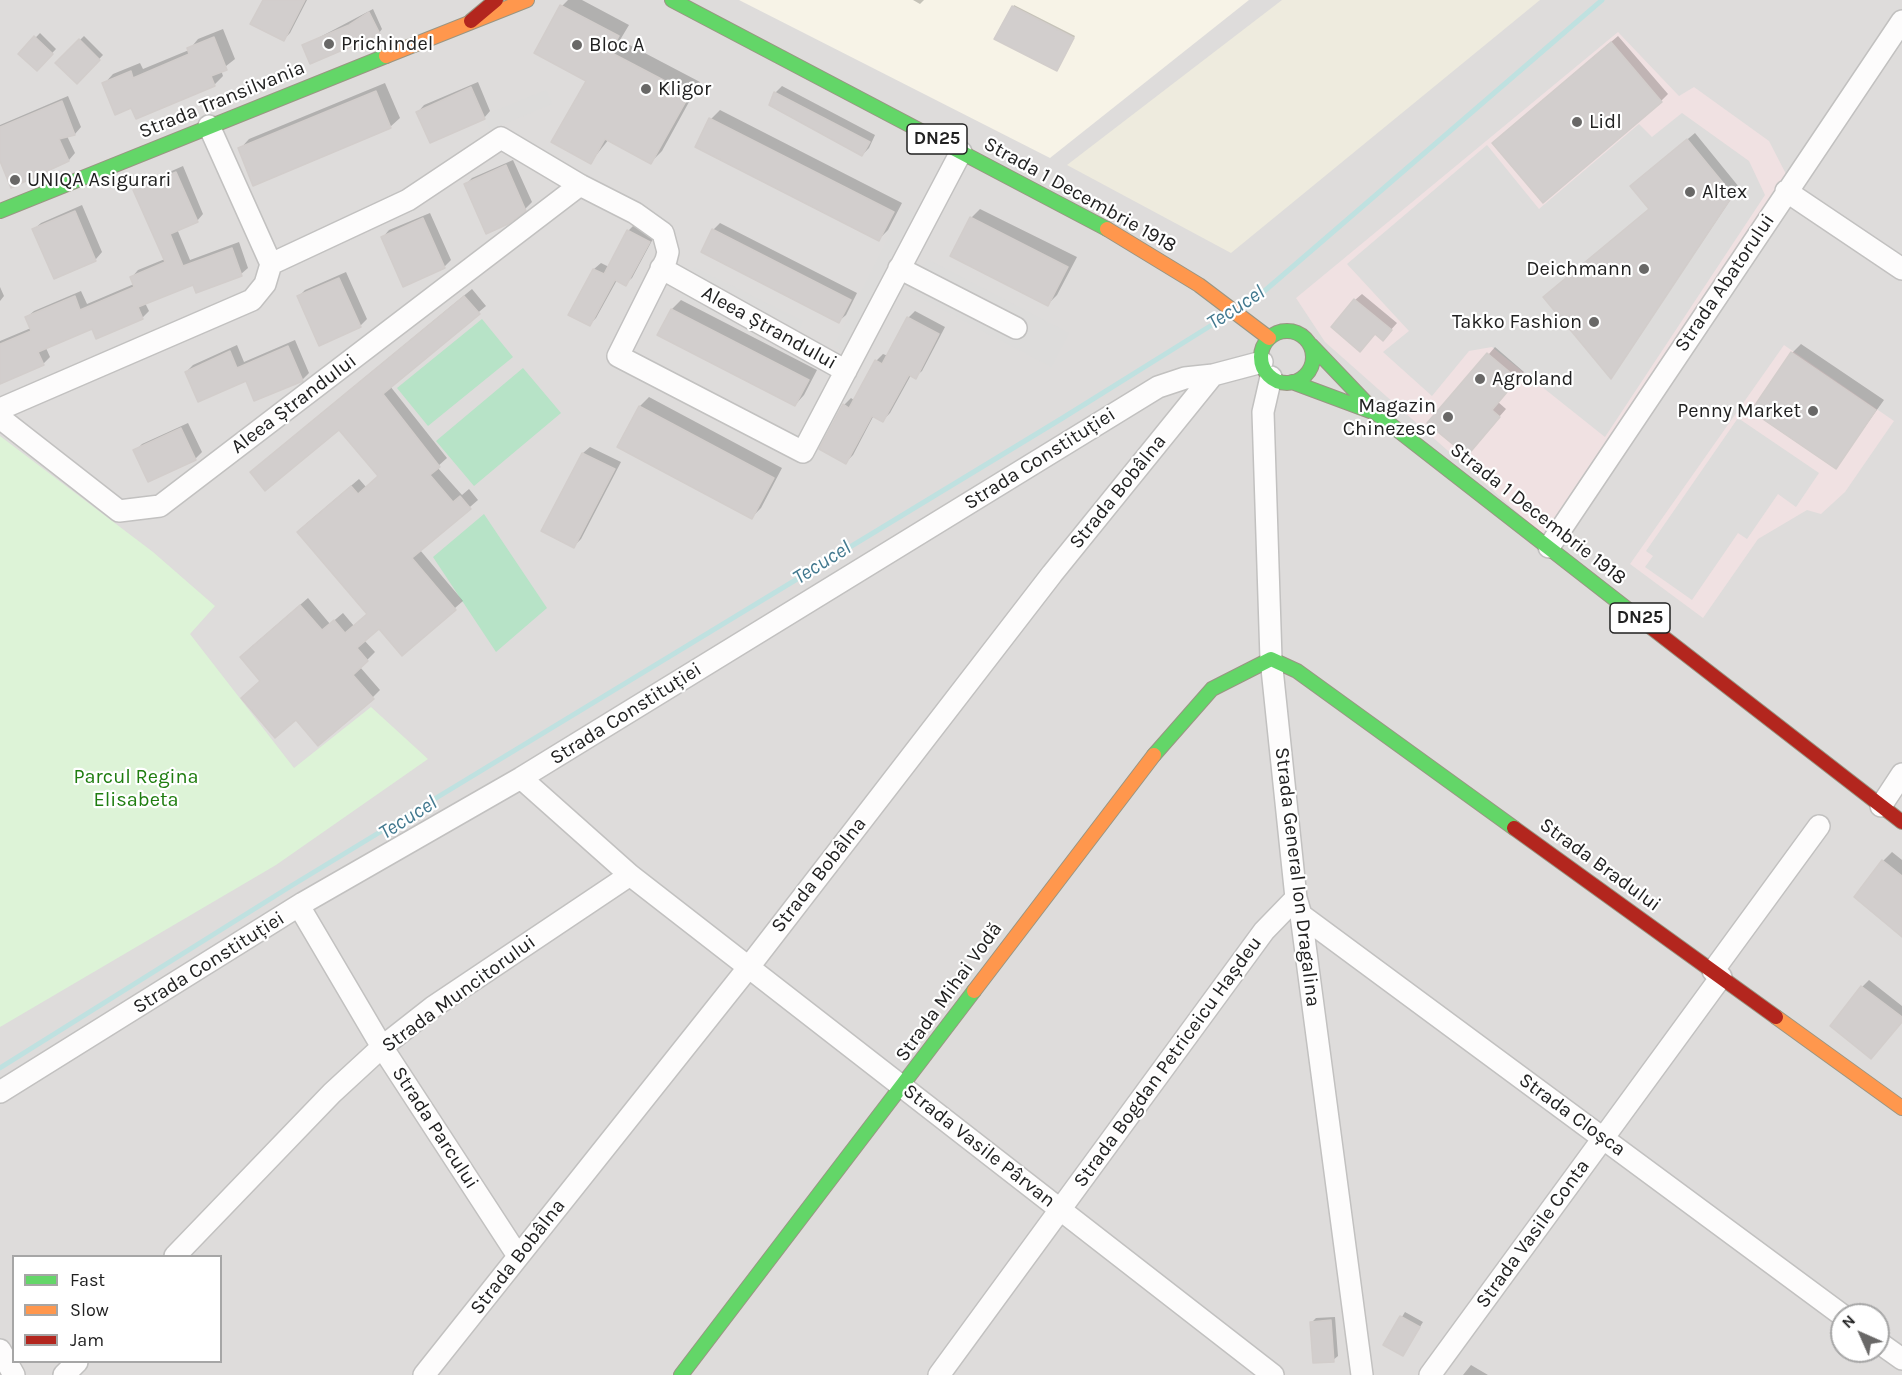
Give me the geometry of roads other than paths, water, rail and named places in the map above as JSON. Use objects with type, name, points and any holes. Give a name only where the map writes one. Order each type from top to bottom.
[{"type":"main road","points":[[471,21],[496,0]]},
{"type":"main road","name":"Strada Transilvania","points":[[0,211],[527,0]]},
{"type":"main road","name":"Strada 1 Decembrie 1918","points":[[672,0],[1116,234],[1199,285],[1269,339]]},
{"type":"main road","points":[[1292,331],[1303,336],[1311,345],[1314,356],[1311,368],[1303,377],[1292,382],[1281,382],[1266,369],[1262,349],[1269,339],[1279,332],[1292,331]]},
{"type":"main road","name":"Strada 1 Decembrie 1918","points":[[1311,345],[1377,414],[1902,822]]},
{"type":"main road","name":"Strada 1 Decembrie 1918","points":[[1292,382],[1377,414]]},
{"type":"main road","name":"Strada Bradului","points":[[1271,659],[1297,672],[1902,1108]]},
{"type":"main road","name":"Strada Mihai Vodă","points":[[681,1375],[903,1087],[1026,920],[1169,735],[1212,689],[1271,659]]},
{"type":"street","name":"Strada Abatorului","points":[[1549,547],[1902,21]]},
{"type":"street","points":[[0,409],[252,300],[265,284],[271,264],[209,126]]},
{"type":"street","name":"Aleea Ștrandului","points":[[271,264],[408,200],[501,138],[580,185],[635,213],[663,233],[668,252],[618,356],[803,452],[961,152]]},
{"type":"street","name":"Aleea Ștrandului","points":[[0,418],[119,511],[160,506],[580,185]]},
{"type":"street","points":[[1786,191],[1902,269]]},
{"type":"street","name":"Aleea Ștrandului","points":[[661,268],[846,371]]},
{"type":"street","points":[[899,268],[1016,328]]},
{"type":"street","name":"Strada Constituției","points":[[0,1092],[299,906],[521,778],[1158,387],[1185,378],[1266,369]]},
{"type":"street","name":"Strada General Ion Dragalina","points":[[1266,369],[1263,412],[1271,659],[1298,907],[1362,1375]]},
{"type":"street","name":"Strada Bobâlna","points":[[424,1375],[748,968],[1052,574],[1213,375]]},
{"type":"street","points":[[1881,806],[1902,774]]},
{"type":"street","name":"Strada Vasile Pârvan","points":[[521,778],[630,875],[1273,1375]]},
{"type":"street","name":"Strada Vasile Conta","points":[[1430,1375],[1603,1138],[1819,826]]},
{"type":"street","name":"Strada Muncitorului","points":[[177,1255],[332,1093],[382,1047],[433,1007],[630,875]]},
{"type":"street","name":"Strada Parcului","points":[[299,906],[382,1047],[518,1256]]},
{"type":"street","name":"Strada Cloșca","points":[[1298,907],[1830,1306]]},
{"type":"street","name":"Strada Bogdan Petriceicu Hașdeu","points":[[939,1375],[1264,931],[1298,907]]},
{"type":"street","points":[[0,1350],[14,1375]]},
{"type":"street","points":[[64,1375],[76,1363]]},
{"type":"waterway","name":"Tecucel","points":[[1244,305],[1261,294],[1602,0]]},
{"type":"waterway","name":"Tecucel","points":[[0,1068],[291,886],[1061,419],[1223,318]]},
{"type":"place","name":"Prichindel","points":[[329,44]]},
{"type":"place","name":"Bloc A","points":[[577,45]]},
{"type":"place","name":"Kligor","points":[[646,89]]},
{"type":"place","name":"Lidl","points":[[1577,122]]},
{"type":"place","name":"UNIQA Asigurari","points":[[15,180]]},
{"type":"place","name":"Altex","points":[[1690,192]]},
{"type":"place","name":"Deichmann","points":[[1644,269]]},
{"type":"place","name":"Takko Fashion","points":[[1594,322]]},
{"type":"place","name":"Agroland","points":[[1480,379]]},
{"type":"place","name":"Penny Market","points":[[1813,411]]},
{"type":"place","name":"Magazin Chinezesc","points":[[1448,417]]},
{"type":"park label","name":"Parcul Regina Elisabeta","points":[[136,788]]}]
